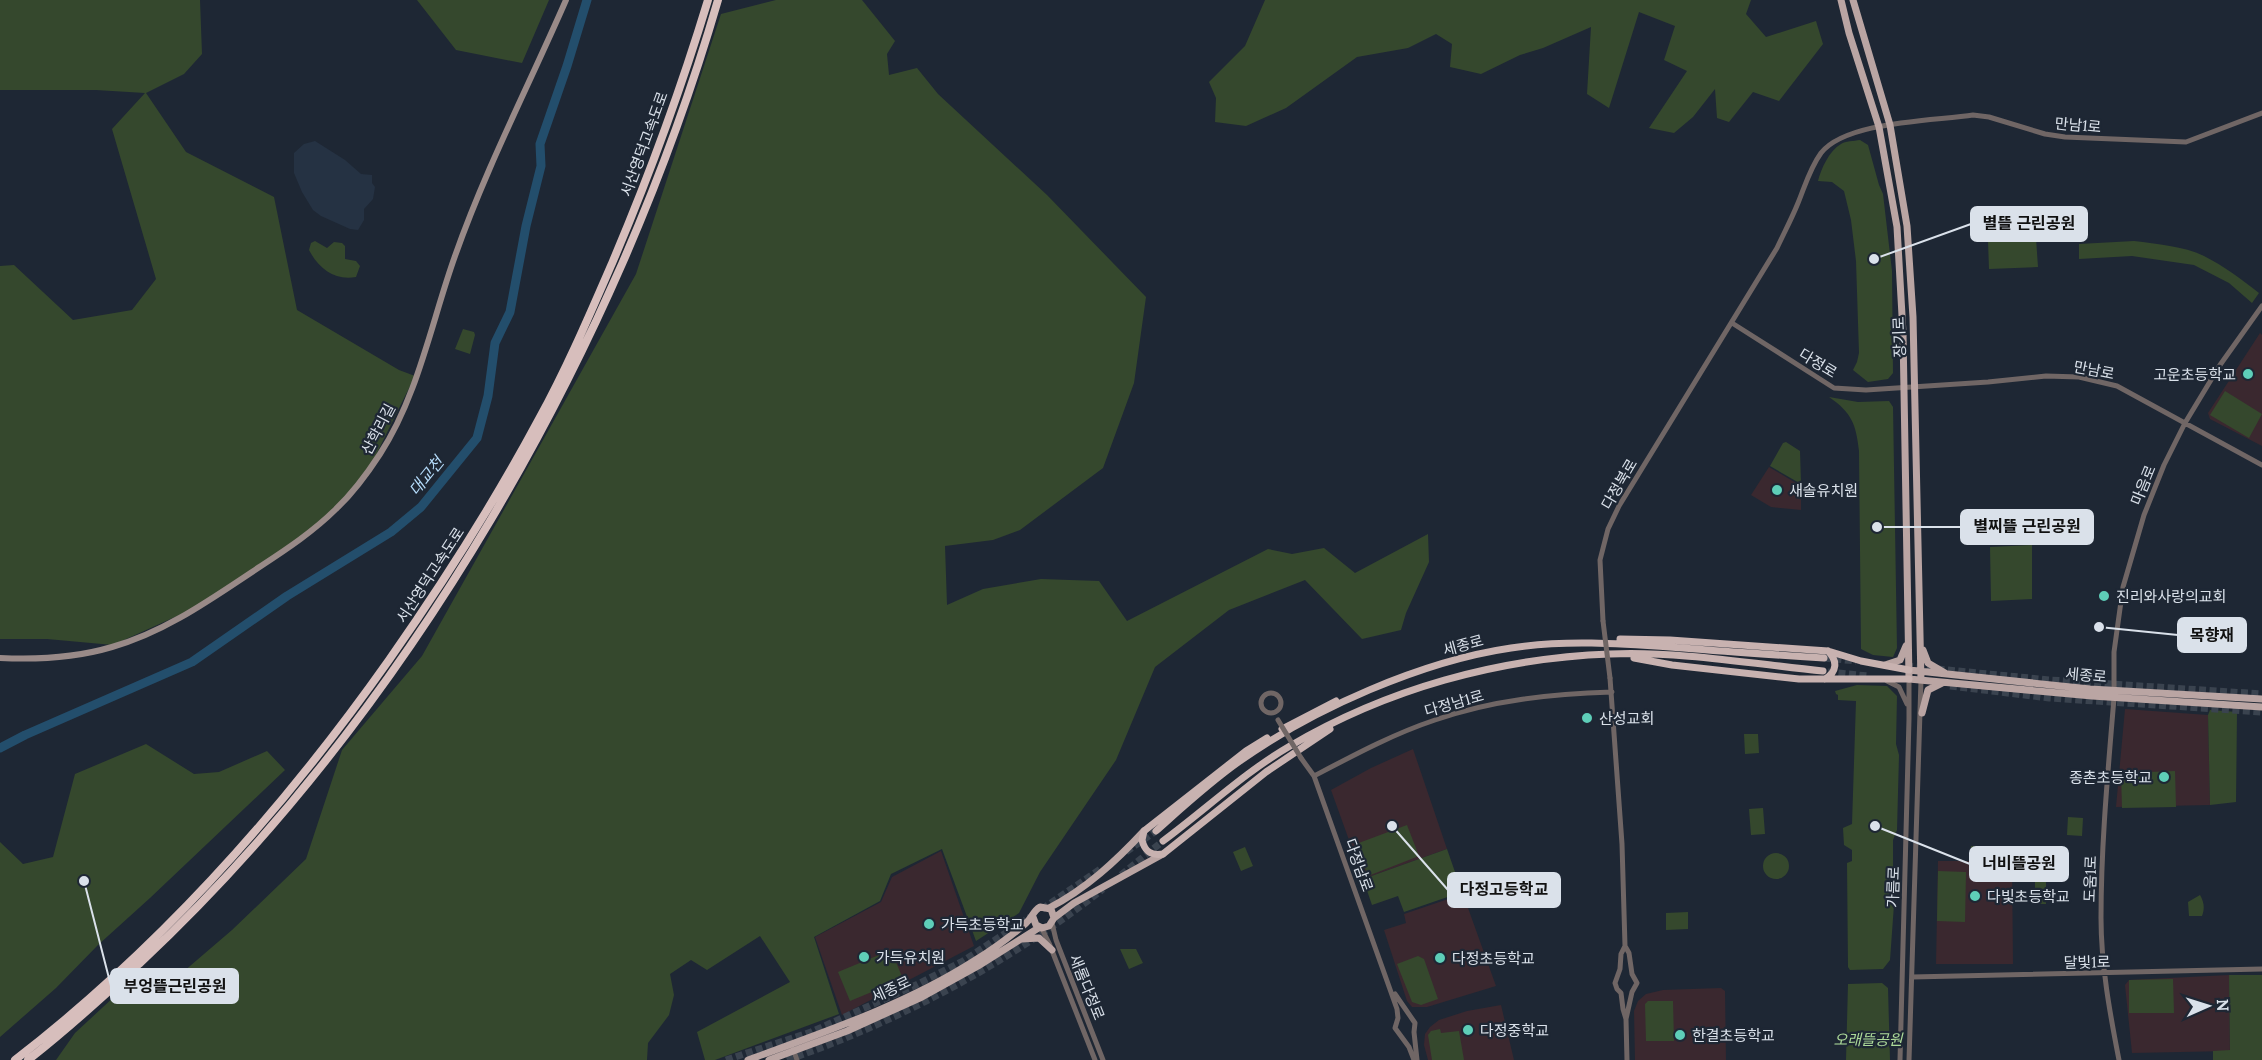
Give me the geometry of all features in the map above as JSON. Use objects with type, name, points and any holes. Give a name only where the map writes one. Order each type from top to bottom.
[{"type":"highway","name":"서산영덕고속도로","points":[[15,1060],[104,986],[225,867],[347,719],[477,529],[540,417],[589,318],[649,176],[708,0]]},
{"type":"highway","name":"서산영덕고속도로","points":[[28,1060],[110,990],[171,933],[232,870],[287,808],[354,723],[419,632],[483,532],[548,419],[597,320],[658,178],[705,46],[718,0]]},
{"type":"highway","points":[[1558,644],[1593,639],[1630,639],[1828,651],[1879,665],[1909,670]]},
{"type":"highway","name":"세종로","points":[[1156,831],[1221,776],[1282,733],[1332,707],[1381,686],[1465,657],[1511,647],[1617,642],[1824,658]]},
{"type":"highway","points":[[1825,679],[1835,669],[1835,662],[1828,651]]},
{"type":"highway","points":[[1611,654],[1672,665],[1799,679],[1909,679]]},
{"type":"highway","name":"세종로","points":[[1163,841],[1289,746],[1363,710],[1429,684],[1469,672],[1536,661],[1611,654],[1681,657],[1823,671]]},
{"type":"highway","points":[[1363,710],[1266,772],[1163,854],[1149,853],[1142,840],[1144,831],[1246,751],[1326,704],[1381,686]]},
{"type":"main road","name":"산학리길","points":[[0,658],[46,659],[82,655],[130,642],[190,612],[293,544],[335,511],[350,495],[381,453],[401,415],[468,223],[566,0]]},
{"type":"main road","points":[[1836,0],[1842,24],[1849,33]]},
{"type":"main road","name":"장기로","points":[[1841,0],[1879,127],[1897,227],[1903,324],[1902,388],[1909,679]]},
{"type":"main road","name":"장기로","points":[[1853,0],[1890,125],[1907,226],[1912,295],[1921,676]]},
{"type":"main road","points":[[1879,665],[1900,660],[1909,632]]},
{"type":"main road","points":[[1920,634],[1928,663],[1946,678],[1928,690],[1922,713]]},
{"type":"main road","name":"세종로","points":[[1909,670],[1921,676]]},
{"type":"main road","name":"세종로","points":[[1909,679],[1921,676],[2262,707]]},
{"type":"main road","name":"세종로","points":[[2114,694],[2262,699]]},
{"type":"main road","points":[[1048,908],[1078,891],[1108,867],[1144,831]]},
{"type":"main road","points":[[1053,920],[1053,912],[1044,906],[1037,908],[1033,917],[1036,925],[1049,927],[1053,920],[1074,903],[1163,854]]},
{"type":"main road","name":"세종로","points":[[769,1060],[929,986],[973,962],[1033,917]]},
{"type":"main road","name":"세종로","points":[[747,1060],[848,1031],[922,998],[1040,927]]},
{"type":"main road","points":[[1019,940],[1039,938],[1052,950]]},
{"type":"street","name":"만남1로","points":[[1890,125],[1973,115],[2065,137],[2186,142],[2262,113]]},
{"type":"street","name":"다정북로","points":[[1625,946],[1622,844],[1600,560],[1608,529],[1619,506],[1777,248],[1820,155],[1837,139],[1890,125]]},
{"type":"street","name":"마음로","points":[[2114,694],[2114,651],[2123,587],[2144,515],[2164,465],[2185,423],[2220,365],[2262,306]]},
{"type":"street","name":"다정로","points":[[1732,323],[1834,388],[1866,390],[1902,388]]},
{"type":"street","name":"만남로","points":[[1902,388],[2046,376],[2079,377],[2117,386],[2262,465]]},
{"type":"street","name":"가름로","points":[[1910,1060],[1922,713],[1921,676]]},
{"type":"street","points":[[1877,678],[1899,687],[1906,700],[1910,719]]},
{"type":"street","name":"가름로","points":[[1900,1060],[1910,719],[1909,679]]},
{"type":"street","name":"다정남1로","points":[[1314,776],[1378,743],[1436,719],[1466,710],[1551,695],[1612,692]]},
{"type":"street","name":"도움1로","points":[[2114,694],[2103,844],[2101,920],[2105,974],[2119,1060]]},
{"type":"street","name":"다정남로","points":[[1275,712],[1314,776],[1388,984]]},
{"type":"street","name":"새롬다정로","points":[[1053,920],[1056,940],[1103,1060]]},
{"type":"street","name":"새롬다정로","points":[[1040,927],[1052,950],[1095,1060]]},
{"type":"street","points":[[1625,946],[1629,953],[1632,974],[1637,983],[1632,992],[1626,1019],[1627,1060]]},
{"type":"street","points":[[1625,946],[1615,983],[1621,993],[1626,1019]]},
{"type":"street","name":"달빛1로","points":[[1912,977],[2262,969]]},
{"type":"street","points":[[1619,975],[1632,974]]},
{"type":"street","points":[[1388,984],[1415,1023],[1416,1060]]},
{"type":"street","points":[[1388,984],[1397,1009],[1398,1018],[1395,1028],[1403,1036],[1416,1060]]},
{"type":"street","points":[[1621,993],[1632,992]]},
{"type":"street","points":[[1398,1018],[1408,1016]]},
{"type":"street","points":[[1403,1036],[1414,1032]]},
{"type":"street","points":[[792,1048],[797,1060]]},
{"type":"shaded area","points":[[315,141],[345,160],[361,174],[372,175],[372,183],[375,187],[373,199],[364,209],[364,220],[358,230],[350,229],[321,216],[313,210],[302,192],[294,173],[294,153],[304,144]]},
{"type":"shaded area","name":"고운초등학교","points":[[2260,333],[2262,335],[2262,446],[2210,419],[2208,413]]},
{"type":"shaded area","name":"새솔유치원","points":[[1769,467],[1801,486],[1801,510],[1771,507],[1751,495]]},
{"type":"shaded area","name":"종촌초등학교","points":[[2125,709],[2208,715],[2210,805],[2116,807]]},
{"type":"shaded area","points":[[1413,749],[1447,849],[1363,879],[1331,790]]},
{"type":"shaded area","points":[[941,851],[974,946],[842,1015],[815,937],[881,902],[892,877]]},
{"type":"shaded area","name":"다빛초등학교","points":[[1938,861],[2012,861],[2013,964],[1936,964]]},
{"type":"shaded area","name":"다정초등학교","points":[[1463,894],[1496,986],[1427,1007],[1412,1007],[1407,1001],[1384,930],[1406,923],[1404,914]]},
{"type":"shaded area","points":[[2229,975],[2230,1051],[2132,1053],[2125,985],[2129,980]]},
{"type":"shaded area","name":"한결초등학교","points":[[1721,988],[1725,991],[1726,1060],[1635,1060],[1634,1011],[1638,1001],[1646,994],[1663,990]]},
{"type":"shaded area","name":"다정중학교","points":[[1501,1005],[1514,1060],[1428,1060],[1424,1045],[1425,1034],[1439,1020],[1467,1011]]},
{"type":"green space","points":[[0,0],[200,0],[202,54],[184,74],[146,93],[186,152],[274,197],[297,310],[399,370],[415,376],[367,473],[318,525],[197,607],[113,645],[47,639],[0,639],[0,266],[14,265],[73,320],[132,310],[156,279],[112,129],[145,93],[96,90],[0,90]]},
{"type":"green space","points":[[417,0],[549,0],[522,63],[456,50]]},
{"type":"green space","points":[[776,0],[862,0],[895,41],[887,54],[889,75],[917,68],[938,94],[1047,195],[1146,297],[1134,383],[1103,468],[1020,530],[993,540],[945,546],[947,605],[983,589],[1041,579],[1099,581],[1127,621],[1268,549],[1292,554],[1324,548],[1355,573],[1428,534],[1429,562],[1406,613],[1401,630],[1362,639],[1305,580],[1229,610],[1155,667],[1116,760],[1040,872],[1019,913],[976,941],[942,849],[891,874],[880,901],[814,937],[839,1014],[715,1060],[705,1060],[697,1032],[790,982],[760,936],[707,970],[691,960],[670,974],[674,995],[669,1015],[648,1043],[647,1060],[56,1060],[75,1033],[143,970],[162,985],[183,972],[232,930],[306,859],[342,750],[422,656],[636,274],[721,14]]},
{"type":"green space","points":[[1265,0],[1751,0],[1746,14],[1766,37],[1816,21],[1823,44],[1779,101],[1753,92],[1729,122],[1717,118],[1715,89],[1693,117],[1674,133],[1649,128],[1687,71],[1664,60],[1675,26],[1639,12],[1609,108],[1587,94],[1591,27],[1543,48],[1520,55],[1481,74],[1450,67],[1452,44],[1436,34],[1408,48],[1357,57],[1286,108],[1246,126],[1215,122],[1216,98],[1209,82],[1245,46]]},
{"type":"green space","points":[[1860,140],[1868,145],[1883,194],[1892,271],[1893,373],[1888,379],[1868,382],[1853,370],[1859,353],[1856,261],[1851,220],[1844,191],[1832,182],[1818,181],[1826,161],[1837,147],[1845,142]]},
{"type":"green space","points":[[2036,238],[2038,267],[1989,269],[1988,241]]},
{"type":"green space","points":[[315,241],[327,248],[334,242],[342,243],[345,246],[345,259],[356,261],[360,266],[356,277],[341,277],[323,268],[309,250],[311,243]]},
{"type":"green space","points":[[2134,241],[2170,246],[2196,253],[2225,268],[2259,293],[2252,303],[2229,283],[2194,265],[2132,256],[2079,259],[2079,244]]},
{"type":"green space","points":[[463,329],[474,332],[475,335],[470,354],[455,349]]},
{"type":"green space","points":[[2225,391],[2262,414],[2249,438],[2210,415]]},
{"type":"green space","points":[[1829,397],[1858,402],[1889,401],[1893,407],[1897,648],[1893,657],[1873,655],[1861,649],[1859,451],[1852,420],[1843,408]]},
{"type":"green space","points":[[1786,442],[1800,451],[1801,484],[1770,466],[1783,443]]},
{"type":"green space","points":[[2032,545],[2032,599],[1991,601],[1990,547]]},
{"type":"green space","points":[[1857,685],[1887,686],[1897,696],[1896,744],[1899,755],[1897,830],[1893,840],[1893,873],[1896,877],[1890,960],[1883,969],[1850,970],[1848,967],[1847,863],[1852,861],[1852,850],[1844,845],[1843,828],[1852,824],[1856,701],[1838,700],[1835,691]]},
{"type":"green space","points":[[2210,710],[2237,712],[2236,802],[2210,805],[2208,715]]},
{"type":"green space","points":[[1744,734],[1758,734],[1759,753],[1745,754]]},
{"type":"green space","points":[[146,744],[194,774],[219,772],[267,751],[285,770],[98,945],[56,988],[0,1037],[0,842],[23,864],[53,857],[75,774]]},
{"type":"green space","points":[[2175,771],[2176,807],[2122,808],[2121,773]]},
{"type":"green space","points":[[1763,808],[1765,834],[1751,835],[1749,809]]},
{"type":"green space","points":[[2068,817],[2083,818],[2082,836],[2067,835]]},
{"type":"green space","points":[[1407,825],[1419,856],[1368,876],[1356,844]]},
{"type":"green space","points":[[1971,846],[1995,846],[1995,857],[1971,857]]},
{"type":"green space","points":[[1245,847],[1253,866],[1241,871],[1233,852]]},
{"type":"green space","points":[[1447,849],[1462,892],[1404,912],[1398,896],[1372,905],[1363,879]]},
{"type":"green space","points":[[1776,853],[1785,857],[1789,866],[1785,875],[1776,879],[1767,875],[1763,866],[1767,857]]},
{"type":"green space","points":[[1938,871],[1966,872],[1965,922],[1937,921]]},
{"type":"green space","points":[[2035,882],[2046,882],[2046,904],[2035,904]]},
{"type":"green space","points":[[2200,895],[2204,905],[2202,916],[2189,916],[2188,902]]},
{"type":"green space","points":[[1688,912],[1688,929],[1666,930],[1666,913]]},
{"type":"green space","points":[[1120,949],[1136,949],[1143,963],[1129,969]]},
{"type":"green space","points":[[891,950],[903,979],[850,1001],[838,972]]},
{"type":"green space","points":[[1418,956],[1424,959],[1438,999],[1421,1005],[1412,1002],[1397,964]]},
{"type":"green space","points":[[2229,975],[2262,975],[2262,1060],[2213,1060],[2213,1051],[2230,1050]]},
{"type":"green space","points":[[2173,979],[2174,1013],[2129,1013],[2129,980]]},
{"type":"green space","name":"오래뜰공원","points":[[1882,983],[1888,988],[1890,1060],[1846,1060],[1848,984]]},
{"type":"green space","points":[[1648,1001],[1673,1001],[1674,1041],[1646,1041],[1645,1004]]},
{"type":"green space","points":[[1440,1029],[1441,1033],[1459,1031],[1464,1060],[1432,1060],[1428,1035],[1431,1031]]},
{"type":"waterway","name":"대교천","points":[[0,748],[192,662],[287,596],[391,532],[421,507],[477,438],[488,396],[495,343],[510,312],[526,226],[541,166],[540,144],[587,0]]},
{"type":"tunnel","points":[[1824,658],[1856,661]]},
{"type":"tunnel","points":[[1906,666],[2050,680],[2262,694]]},
{"type":"tunnel","points":[[1828,672],[1868,676]]},
{"type":"tunnel","points":[[1950,686],[2049,698],[2262,712]]},
{"type":"tunnel","points":[[1126,852],[1156,831]]},
{"type":"tunnel","points":[[1121,875],[1163,841]]},
{"type":"tunnel","points":[[1042,909],[1102,868]]},
{"type":"tunnel","points":[[787,1060],[870,1028],[952,988],[1031,941],[1103,889]]},
{"type":"tunnel","points":[[726,1060],[811,1032],[916,985],[963,961],[1030,917]]},
{"type":"place","name":"별뜰 근린공원","points":[[1874,259]]},
{"type":"place","name":"고운초등학교","points":[[2248,374]]},
{"type":"place","name":"새솔유치원","points":[[1777,490]]},
{"type":"place","name":"별찌뜰 근린공원","points":[[1877,527]]},
{"type":"place","name":"진리와사랑의교회","points":[[2104,596]]},
{"type":"place","name":"목향재","points":[[2099,627]]},
{"type":"place","name":"산성교회","points":[[1587,718]]},
{"type":"place","name":"종촌초등학교","points":[[2164,777]]},
{"type":"place","name":"다정고등학교","points":[[1392,826]]},
{"type":"place","name":"너비뜰공원","points":[[1875,826]]},
{"type":"place","name":"부엉뜰근린공원","points":[[84,881]]},
{"type":"place","name":"다빛초등학교","points":[[1975,896]]},
{"type":"place","name":"가득초등학교","points":[[929,924]]},
{"type":"place","name":"가득유치원","points":[[864,957]]},
{"type":"place","name":"다정초등학교","points":[[1440,958]]},
{"type":"place","name":"다정중학교","points":[[1468,1030]]},
{"type":"place","name":"한결초등학교","points":[[1680,1035]]}]
